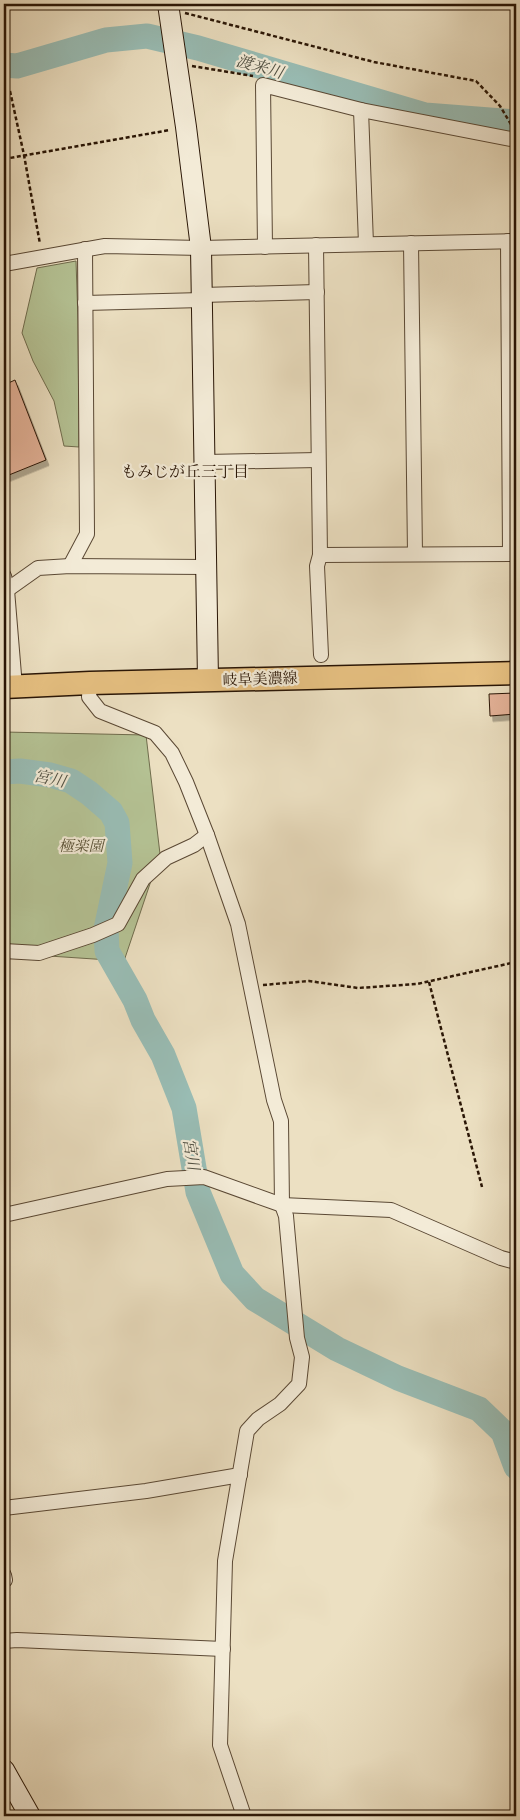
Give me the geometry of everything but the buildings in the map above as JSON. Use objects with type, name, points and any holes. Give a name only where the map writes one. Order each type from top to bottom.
[{"type":"main road","name":"岐阜美濃線","points":[[10,687],[90,683],[516,674]]},
{"type":"street","points":[[169,11],[201,248],[208,680]]},
{"type":"street","points":[[265,247],[263,85],[361,110],[516,135]]},
{"type":"street","points":[[361,110],[366,244]]},
{"type":"street","points":[[4,264],[85,249],[120,245],[201,248],[512,241],[513,554],[320,555]]},
{"type":"street","points":[[411,243],[415,554]]},
{"type":"street","points":[[316,245],[320,555],[317,566],[320,655]]},
{"type":"street","points":[[70,566],[87,534],[85,249]]},
{"type":"street","points":[[85,302],[317,292]]},
{"type":"street","points":[[205,462],[318,460]]},
{"type":"street","points":[[6,590],[38,568],[70,566],[205,567]]},
{"type":"street","points":[[4,576],[10,687]]},
{"type":"street","points":[[90,683],[89,696],[100,711],[155,733],[172,753],[186,782],[208,835],[238,924],[274,1100],[281,1121],[282,1205],[286,1216],[297,1338],[302,1358],[299,1384],[280,1404],[258,1419],[247,1431],[225,1561],[220,1745],[244,1816]]},
{"type":"street","points":[[4,951],[39,952],[93,935],[118,924],[143,880],[166,858],[194,845],[208,835]]},
{"type":"street","points":[[4,1215],[167,1180],[204,1177],[282,1205],[391,1210],[501,1258],[516,1262]]},
{"type":"street","points":[[4,1508],[146,1491],[240,1475]]},
{"type":"street","points":[[4,1641],[223,1649]]},
{"type":"street","points":[[4,1770],[30,1816]]},
{"type":"path","points":[[169,11],[374,62],[476,82],[500,106],[516,135]]},
{"type":"path","points":[[176,63],[256,76],[263,85]]},
{"type":"path","points":[[10,90],[24,155],[42,257]]},
{"type":"path","points":[[4,159],[186,127]]},
{"type":"path","points":[[251,985],[309,981],[358,988],[429,982],[516,962]]},
{"type":"path","points":[[429,982],[482,1187]]},
{"type":"green space","points":[[76,261],[79,447],[64,446],[54,401],[33,361],[22,333],[37,268]]},
{"type":"green space","name":"極楽園","points":[[4,732],[146,735],[160,854],[124,961],[4,953]]},
{"type":"waterway","name":"渡来川","points":[[4,65],[17,66],[106,40],[147,36],[198,48],[425,115],[516,122]]},
{"type":"waterway","name":"宮川","points":[[4,772],[20,771],[50,775],[71,781],[89,793],[111,812],[117,823],[120,863],[106,929],[107,951],[163,1055],[184,1108],[198,1192],[232,1274],[255,1299],[337,1349],[398,1378],[479,1409],[503,1432],[516,1467]]},
{"type":"district","name":"もみじが丘三丁目","points":[[185,471]]}]
